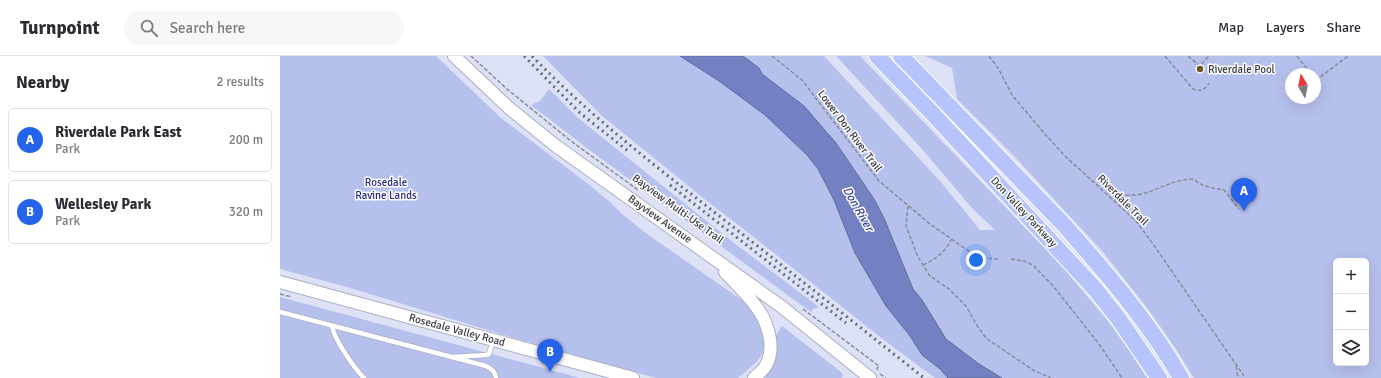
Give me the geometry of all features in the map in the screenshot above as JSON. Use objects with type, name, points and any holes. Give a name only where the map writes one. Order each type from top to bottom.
[{"type":"highway","name":"Don Valley Parkway","points":[[877,56],[932,113],[1095,289],[1118,318],[1159,378]]},
{"type":"highway","name":"Don Valley Parkway","points":[[901,56],[1065,226],[1120,290],[1153,335],[1181,378]]},
{"type":"main road","name":"Bayview Avenue","points":[[454,56],[509,108],[556,146],[709,254],[804,324],[858,374],[874,373]]},
{"type":"main road","points":[[709,254],[758,309],[767,325],[770,339],[770,353],[765,367],[754,378]]},
{"type":"main road","name":"Rosedale Valley Road","points":[[280,282],[634,378]]},
{"type":"lane","points":[[280,312],[491,368],[496,374],[496,378]]},
{"type":"lane","points":[[332,326],[332,330],[342,348],[364,378]]},
{"type":"lane","points":[[451,357],[489,354],[494,340]]},
{"type":"path","name":"Bayview Multi-Use Trail","points":[[471,56],[507,89],[571,141],[641,192]]},
{"type":"path","name":"Lower Don River Trail","points":[[772,56],[802,80],[879,181],[908,206],[952,240],[983,258],[999,259]]},
{"type":"path","name":"Riverdale Trail","points":[[989,56],[998,68],[1012,95],[1028,115],[1065,156],[1136,221],[1244,376]]},
{"type":"path","points":[[1165,56],[1193,89],[1198,91],[1203,90],[1207,88],[1209,84]]},
{"type":"path","points":[[1188,56],[1200,66],[1209,56]]},
{"type":"path","points":[[1297,56],[1306,68]]},
{"type":"path","points":[[1321,77],[1327,74],[1348,56]]},
{"type":"path","points":[[1115,201],[1118,197],[1125,195],[1140,195],[1180,180],[1193,179],[1207,188],[1224,190],[1239,209]]},
{"type":"path","points":[[908,206],[906,226],[918,257],[930,276],[949,289],[966,306],[986,338],[1033,370],[1051,378]]},
{"type":"path","points":[[924,265],[940,255],[948,247],[952,240]]},
{"type":"path","points":[[1011,259],[1024,261],[1033,265],[1054,287],[1099,344],[1122,378]]},
{"type":"path","points":[[802,309],[879,366],[874,373],[880,374],[886,378]]},
{"type":"path","points":[[1236,364],[1238,378]]},
{"type":"green space","name":"Rosedale Ravine Lands","points":[[280,56],[436,56],[501,118],[583,180],[647,234],[746,303],[758,321],[764,335],[764,350],[761,356],[738,378],[656,378],[504,335],[347,287],[280,269]]},
{"type":"green space","points":[[543,56],[824,56],[940,181],[980,230],[995,230],[972,208],[922,149],[836,56],[860,56],[1060,264],[1107,320],[1147,378],[935,378],[880,337],[707,201],[601,115]]},
{"type":"green space","points":[[925,56],[1381,56],[1381,378],[1194,378],[1148,309],[1103,252],[1014,156],[957,99],[952,68]]},
{"type":"green space","points":[[549,89],[578,118],[734,243],[819,307],[813,309],[811,312],[588,149],[531,105],[540,101]]},
{"type":"green space","points":[[280,297],[540,367],[580,378],[280,378]]},
{"type":"green space","points":[[782,326],[841,372],[843,375],[842,378],[764,378],[768,374],[776,359],[777,348],[775,337]]},
{"type":"water","name":"Don River","points":[[680,56],[743,56],[759,68],[762,74],[804,106],[836,143],[874,199],[884,218],[913,289],[922,300],[946,339],[979,364],[1002,378],[948,378],[940,369],[922,355],[910,336],[886,306],[855,253],[834,200],[818,169],[807,155],[765,115],[719,81]]},
{"type":"railway","points":[[524,56],[580,113],[628,151]]},
{"type":"railway","points":[[532,56],[576,99],[622,139],[924,378]]},
{"type":"railway","points":[[670,185],[846,323]]},
{"type":"place","name":"Riverdale Pool","points":[[1200,69]]},
{"type":"place","name":"Riverdale Park East","points":[[1244,211]]},
{"type":"place","name":"Wellesley Park","points":[[550,372]]}]
